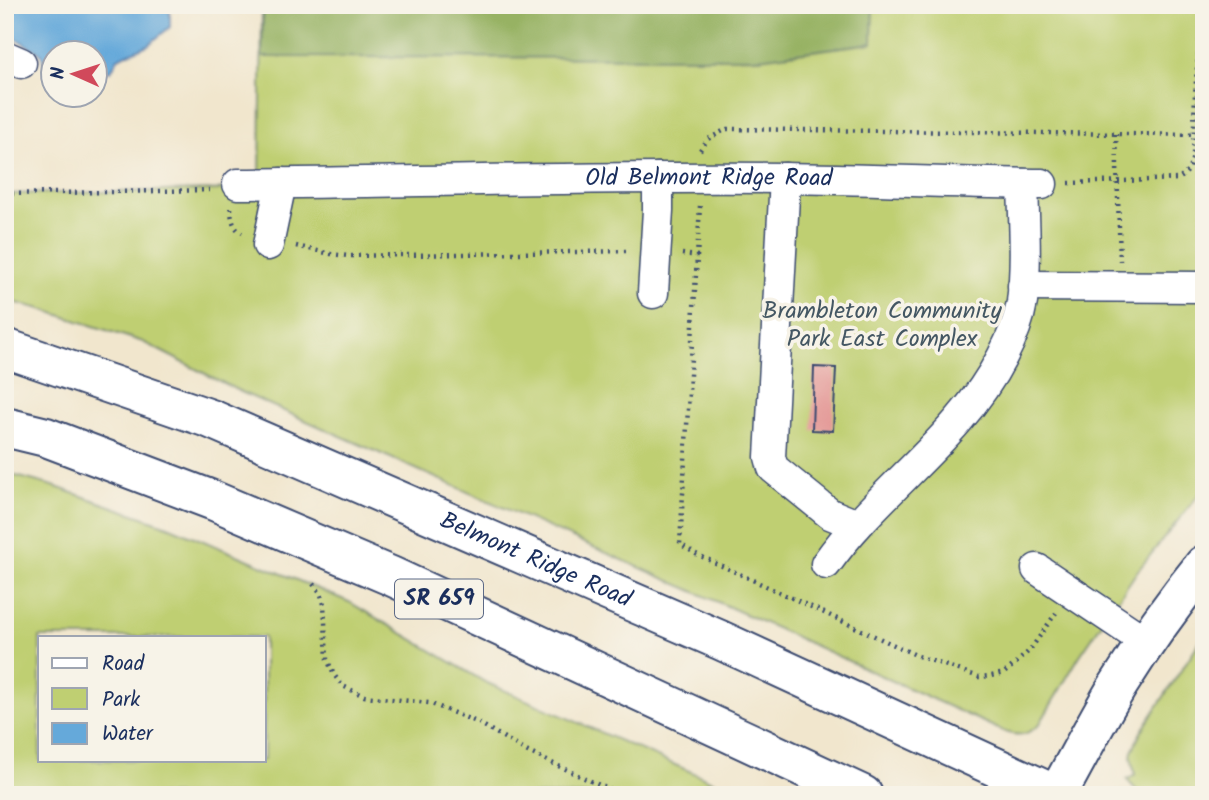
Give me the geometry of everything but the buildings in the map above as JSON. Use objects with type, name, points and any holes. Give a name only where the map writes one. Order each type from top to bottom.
[{"type":"main road","name":"Belmont Ridge Road","points":[[5,348],[211,419],[720,640],[1056,795],[1146,642],[1204,565]]},
{"type":"main road","name":"SR 659","points":[[5,427],[46,437],[212,500],[353,560],[863,795]]},
{"type":"lane","name":"Old Belmont Ridge Road","points":[[229,192],[281,183],[658,178],[1033,184]]},
{"type":"lane","points":[[653,293],[658,178]]},
{"type":"lane","points":[[785,178],[770,457],[774,468],[830,514],[857,525]]},
{"type":"lane","points":[[265,241],[281,183]]},
{"type":"lane","points":[[826,564],[843,539],[943,438],[993,375],[1008,346],[1022,302],[1024,256],[1033,184]]},
{"type":"lane","points":[[1023,286],[1204,287]]},
{"type":"lane","points":[[1037,569],[1146,642]]},
{"type":"path","points":[[1033,184],[1178,179],[1186,175],[1191,165],[1202,5]]},
{"type":"path","points":[[699,152],[708,139],[727,129],[1204,135]]},
{"type":"path","points":[[1116,134],[1121,286]]},
{"type":"path","points":[[5,194],[229,192],[232,222],[237,230],[265,241],[349,256],[640,251]]},
{"type":"path","points":[[313,584],[320,592],[324,604],[327,659],[334,675],[343,686],[364,696],[429,703],[479,723],[528,752],[621,795]]},
{"type":"green space","name":"Brambleton Community Park East Complex","points":[[262,5],[1204,5],[1204,488],[1136,573],[1079,657],[1039,725],[1023,734],[1005,732],[241,392],[143,342],[5,300],[5,194],[218,190],[238,184],[260,184]]},
{"type":"green space","points":[[263,5],[873,5],[872,43],[759,58],[262,57]]},
{"type":"green space","points":[[5,473],[53,486],[168,526],[349,602],[485,682],[744,795],[5,795]]},
{"type":"green space","points":[[1204,635],[1204,795],[1141,795],[1127,780],[1135,775],[1132,751],[1141,732]]},
{"type":"water","points":[[5,5],[170,5],[170,27],[148,45],[118,58],[111,71],[108,71],[108,38],[38,38],[38,52],[5,32]]}]
